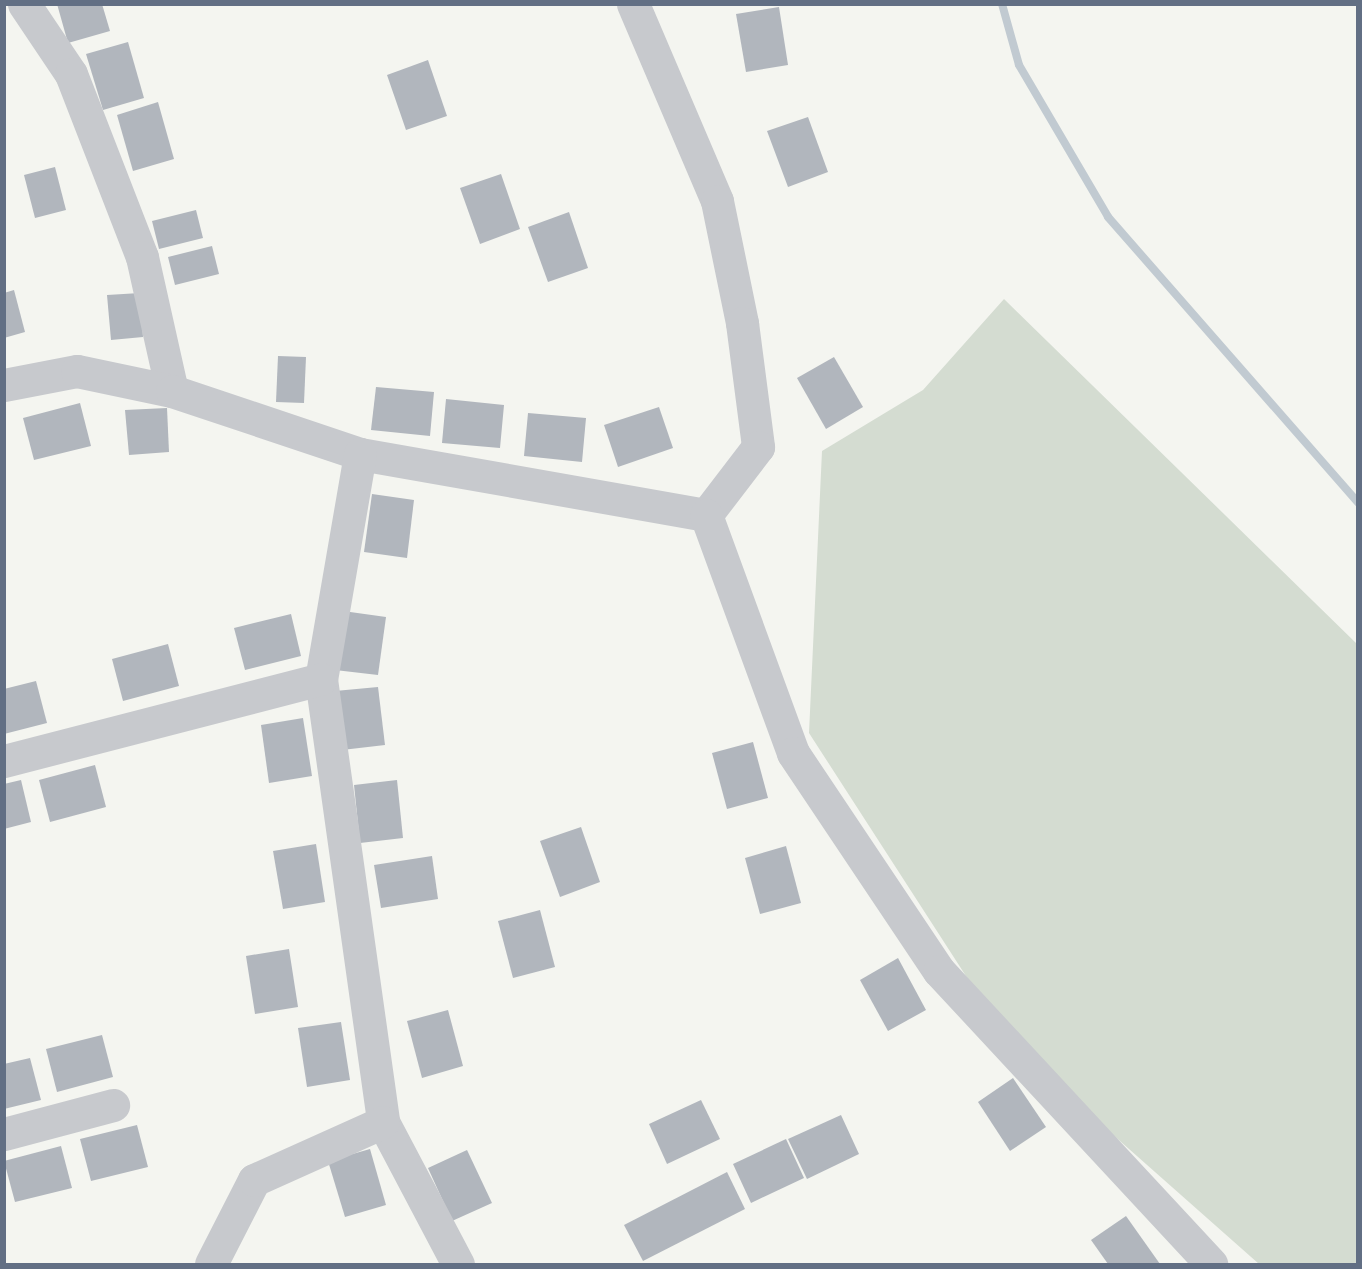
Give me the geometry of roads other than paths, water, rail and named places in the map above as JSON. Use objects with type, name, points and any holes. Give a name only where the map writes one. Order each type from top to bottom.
[{"type":"street","points":[[24,4],[71,74],[142,257],[172,391]]},
{"type":"street","points":[[633,4],[717,201],[742,323],[758,447],[706,514]]},
{"type":"street","points":[[4,386],[77,371],[172,391],[360,454],[706,514]]},
{"type":"street","points":[[360,454],[321,679],[383,1122],[458,1264]]},
{"type":"street","points":[[706,514],[794,753],[939,971],[1211,1264]]},
{"type":"street","points":[[4,761],[321,679]]},
{"type":"street","points":[[4,1134],[113,1106]]},
{"type":"street","points":[[211,1264],[254,1180],[383,1122]]},
{"type":"waterway","points":[[1002,4],[1019,65],[1108,217],[1358,503]]}]
